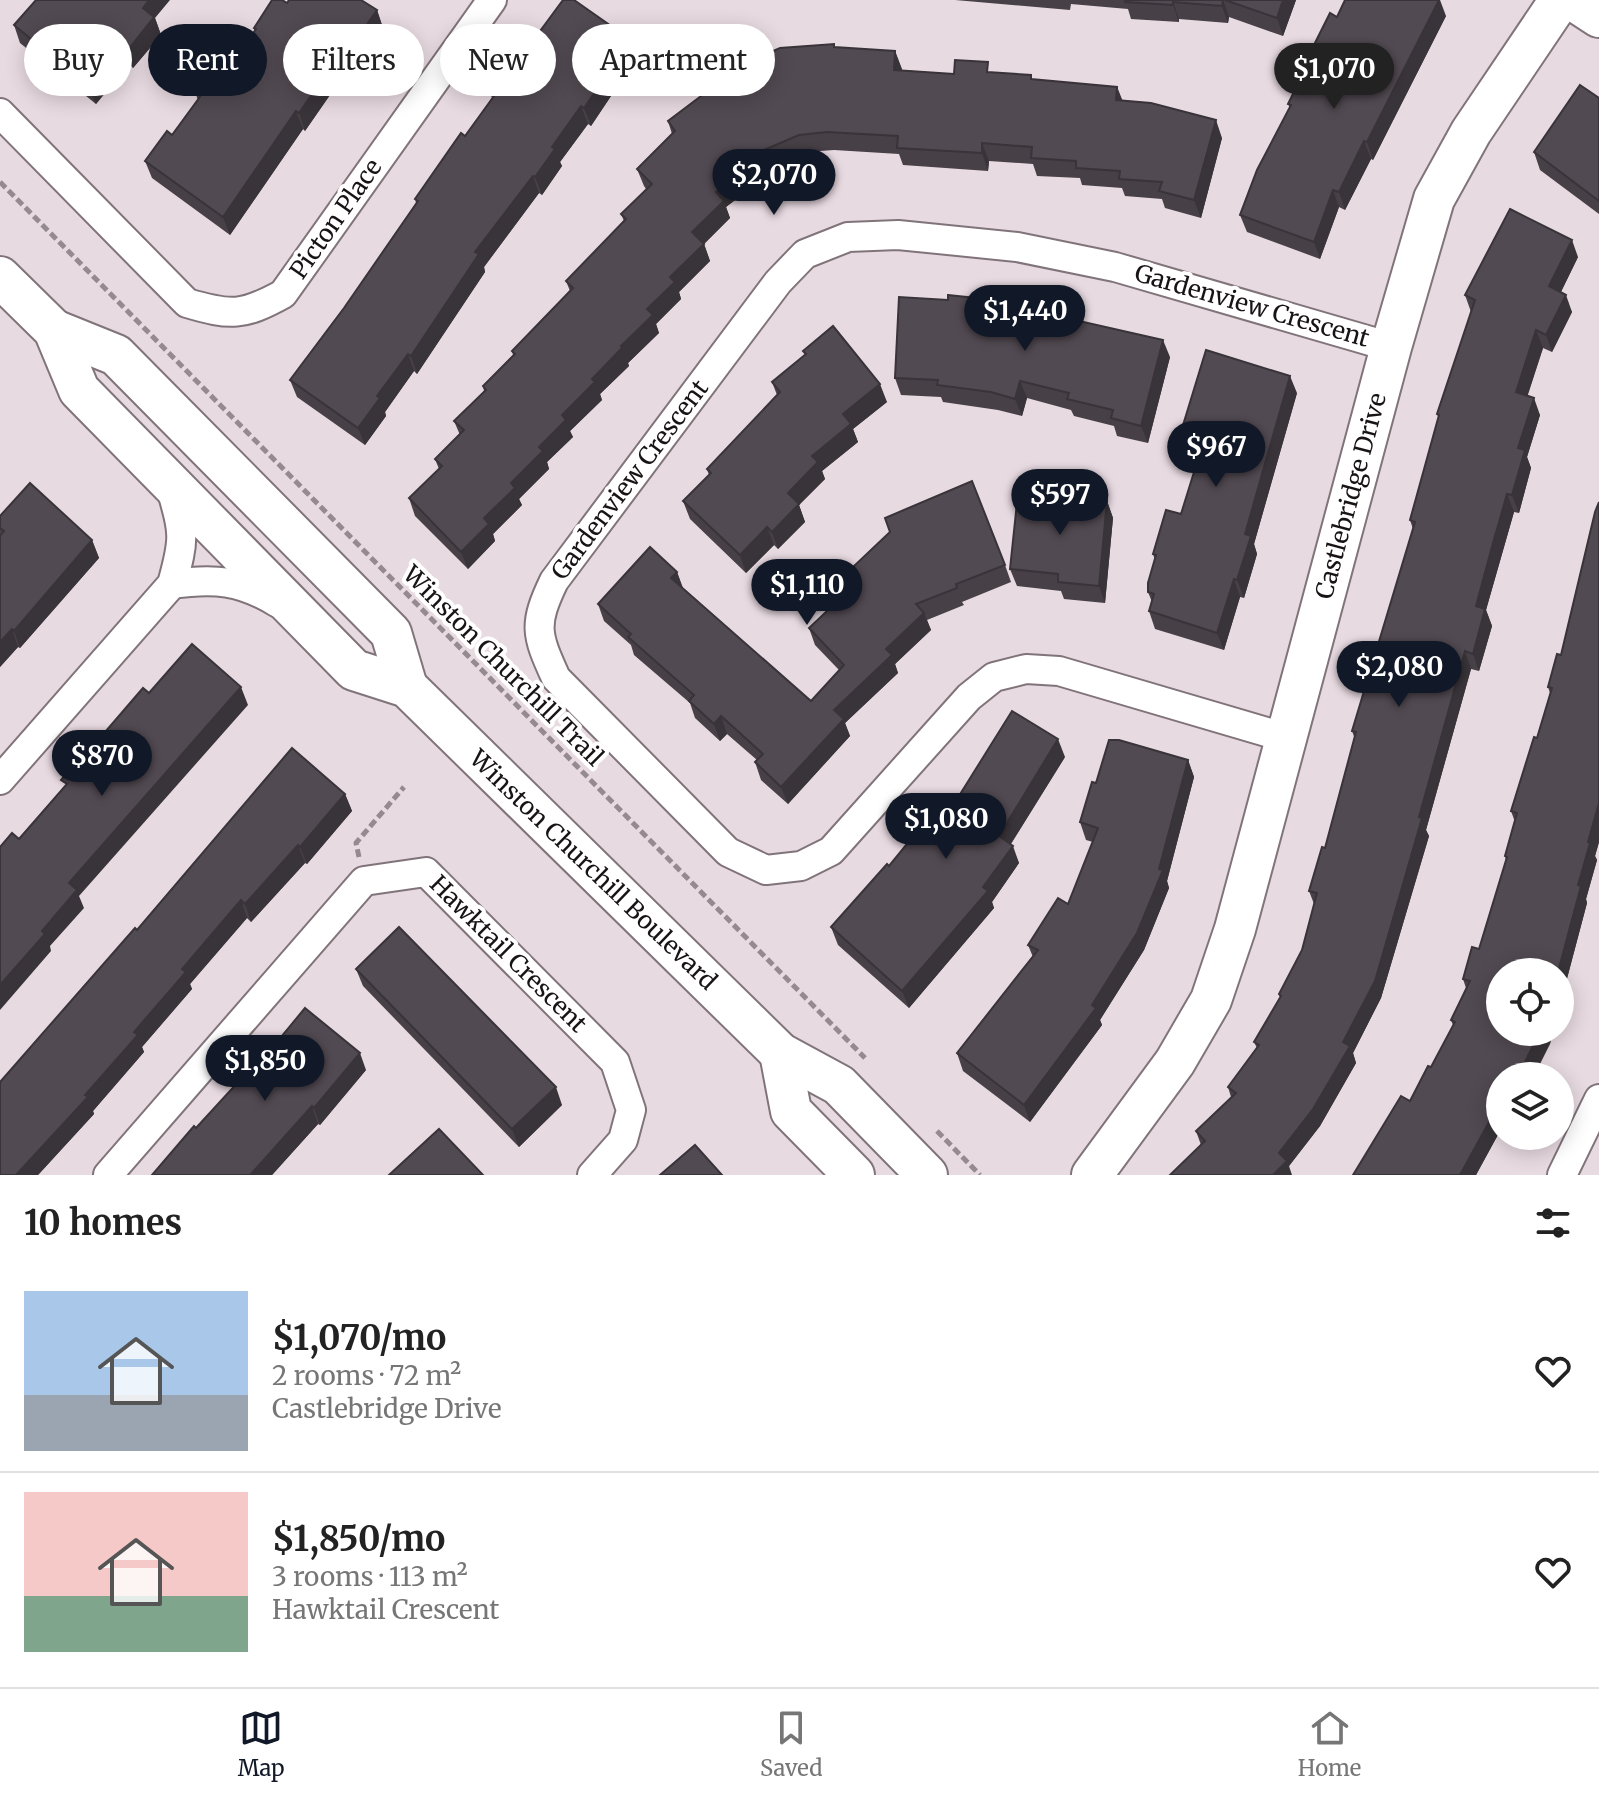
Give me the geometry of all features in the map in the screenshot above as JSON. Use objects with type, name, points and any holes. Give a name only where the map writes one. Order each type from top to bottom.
[{"type":"main road","name":"Castlebridge Drive","points":[[1092,1175],[1175,1062],[1211,1000],[1235,929],[1391,347],[1434,199],[1471,132],[1560,0]]},
{"type":"main road","points":[[1573,0],[1599,17]]},
{"type":"main road","name":"Winston Churchill Boulevard","points":[[0,277],[54,330],[116,355],[391,633],[407,687]]},
{"type":"main road","name":"Winston Churchill Boulevard","points":[[54,330],[79,390],[354,670],[407,687],[780,1053],[839,1085],[927,1175]]},
{"type":"main road","points":[[780,1053],[791,1111],[854,1175]]},
{"type":"street","name":"Picton Place","points":[[0,113],[187,303],[222,314],[254,310],[283,294],[492,0]]},
{"type":"street","name":"Gardenview Crescent","points":[[1287,738],[1059,671],[1015,671],[994,677],[969,697],[831,851],[801,866],[766,870],[728,852],[556,678],[540,642],[540,610],[554,581],[778,282],[805,254],[848,237],[898,235],[1017,247],[1115,267],[1391,347]]},
{"type":"street","points":[[0,780],[172,584],[181,553],[183,531],[170,483]]},
{"type":"street","points":[[172,584],[209,579],[256,589],[309,623]]},
{"type":"street","name":"Hawktail Crescent","points":[[364,881],[426,872],[615,1062],[631,1110],[623,1140],[592,1175]]},
{"type":"street","points":[[108,1175],[364,881]]},
{"type":"street","points":[[1562,1175],[1599,1099]]},
{"type":"path","name":"Winston Churchill Trail","points":[[0,182],[871,1065]]},
{"type":"path","points":[[364,881],[356,843],[404,787]]},
{"type":"path","points":[[937,1131],[980,1175]]},
{"type":"building","points":[[36,0],[149,0],[143,8],[154,17],[132,45],[132,24],[24,24],[24,33],[14,25]]},
{"type":"building","points":[[272,0],[287,3],[289,0],[361,0],[377,10],[367,24],[283,24],[283,96],[311,96],[299,113],[296,111],[223,217],[145,161],[167,131],[172,135],[201,96],[267,96],[267,24],[257,24]]},
{"type":"building","points":[[563,0],[574,0],[608,24],[572,24],[572,96],[592,96],[584,108],[581,106],[535,177],[475,252],[479,254],[411,356],[408,354],[377,396],[380,398],[358,428],[290,380],[344,308],[461,133],[465,136],[494,96],[556,96],[556,24],[545,24]]},
{"type":"building","points":[[1125,0],[1223,0],[1222,6]]},
{"type":"building","points":[[1225,0],[1283,0],[1277,18]]},
{"type":"building","points":[[1345,0],[1439,0],[1367,142],[1364,141],[1339,192],[1333,190],[1314,242],[1240,215],[1257,170],[1291,105],[1288,104],[1311,58],[1308,57],[1330,13],[1337,17]]},
{"type":"building","points":[[834,44],[834,47],[895,51],[894,70],[954,74],[955,60],[988,62],[987,72],[1117,87],[1116,100],[1151,103],[1216,120],[1194,200],[1159,191],[1162,182],[1119,179],[1120,171],[1076,168],[1076,161],[1031,158],[1032,147],[982,143],[982,153],[897,148],[898,136],[827,132],[799,135],[750,156],[755,163],[716,192],[724,201],[692,232],[704,244],[670,277],[675,282],[647,309],[653,315],[621,346],[592,379],[595,382],[562,415],[566,420],[539,447],[543,451],[511,483],[515,488],[484,518],[489,524],[461,552],[409,498],[442,466],[435,459],[464,430],[454,421],[486,390],[483,386],[515,354],[512,351],[573,288],[566,281],[626,219],[621,214],[652,184],[637,169],[675,131],[668,121],[701,96],[775,96],[775,50]]},
{"type":"building","points":[[1580,85],[1599,98],[1599,201],[1534,152]]},
{"type":"building","points":[[1510,209],[1572,240],[1549,286],[1566,295],[1546,335],[1536,330],[1516,392],[1534,398],[1518,448],[1525,450],[1512,495],[1507,494],[1493,543],[1476,606],[1485,609],[1473,654],[1465,651],[1419,817],[1422,818],[1375,981],[1343,1042],[1350,1046],[1313,1109],[1279,1153],[1287,1161],[1273,1175],[1170,1175],[1205,1141],[1196,1131],[1236,1093],[1228,1087],[1259,1045],[1254,1042],[1281,996],[1279,994],[1302,950],[1317,893],[1309,891],[1322,847],[1325,848],[1356,732],[1352,731],[1415,522],[1410,520],[1437,414],[1475,300],[1465,295]]},
{"type":"building","points":[[948,295],[986,299],[1045,315],[1047,310],[1079,318],[1079,321],[1163,340],[1141,426],[1111,418],[1113,410],[1067,399],[1069,393],[1020,381],[1015,399],[991,392],[937,385],[938,380],[895,378],[899,297],[948,300]]},
{"type":"building","points":[[833,326],[880,384],[843,414],[851,424],[812,456],[818,462],[788,493],[799,504],[772,532],[767,527],[740,555],[683,501],[711,473],[707,469],[780,392],[772,382]]},
{"type":"building","points":[[1206,350],[1290,376],[1245,534],[1251,536],[1217,633],[1149,611],[1154,594],[1148,592],[1156,555],[1153,554],[1166,510],[1181,514],[1199,456],[1176,448]]},
{"type":"building","points":[[972,481],[1005,565],[916,604],[924,613],[886,649],[892,655],[834,710],[844,719],[781,787],[755,762],[763,754],[721,716],[714,724],[689,701],[694,695],[628,637],[631,634],[598,604],[650,547],[677,572],[671,578],[811,701],[844,665],[809,628],[844,595],[834,585],[890,532],[885,518]]},
{"type":"building","points":[[30,483],[92,540],[14,631],[12,629],[0,642],[0,536],[4,531],[0,528],[0,516]]},
{"type":"building","points":[[1018,493],[1107,501],[1099,586],[1058,582],[1058,574],[1010,569]]},
{"type":"building","points":[[1599,502],[1599,803],[1578,885],[1581,886],[1562,958],[1486,958],[1486,1046],[1533,1046],[1525,1062],[1486,1062],[1486,1128],[1460,1175],[1353,1175],[1401,1096],[1410,1101],[1428,1066],[1431,1067],[1455,1022],[1451,1020],[1470,981],[1463,979],[1472,947],[1479,949],[1507,857],[1517,813],[1511,811],[1552,688],[1548,687],[1557,654],[1561,655]]},
{"type":"building","points":[[192,644],[241,687],[69,883],[77,890],[42,931],[45,934],[0,985],[0,847],[12,833],[19,839],[67,784],[61,780],[98,736],[100,738],[143,688],[149,693]]},
{"type":"building","points":[[1012,711],[1058,739],[999,836],[1013,846],[983,887],[988,891],[902,991],[831,927],[916,833],[920,836],[946,799],[954,804]]},
{"type":"building","points":[[1109,740],[1119,740],[1188,760],[1159,869],[1163,870],[1137,933],[1092,1005],[1096,1008],[1024,1105],[957,1053],[1038,950],[1028,945],[1058,898],[1068,904],[1098,828],[1080,822]]},
{"type":"building","points":[[292,748],[345,794],[245,904],[241,900],[182,969],[186,972],[134,1032],[138,1035],[85,1095],[88,1097],[16,1175],[0,1175],[0,1082],[135,928],[137,930]]},
{"type":"building","points":[[399,927],[556,1087],[512,1129],[356,969]]},
{"type":"building","points":[[305,1008],[360,1053],[314,1108],[312,1106],[252,1175],[152,1175],[194,1126],[196,1128],[250,1069],[253,1071]]},
{"type":"building","points":[[439,1129],[483,1175],[389,1175]]},
{"type":"building","points":[[695,1145],[722,1175],[660,1175]]}]
